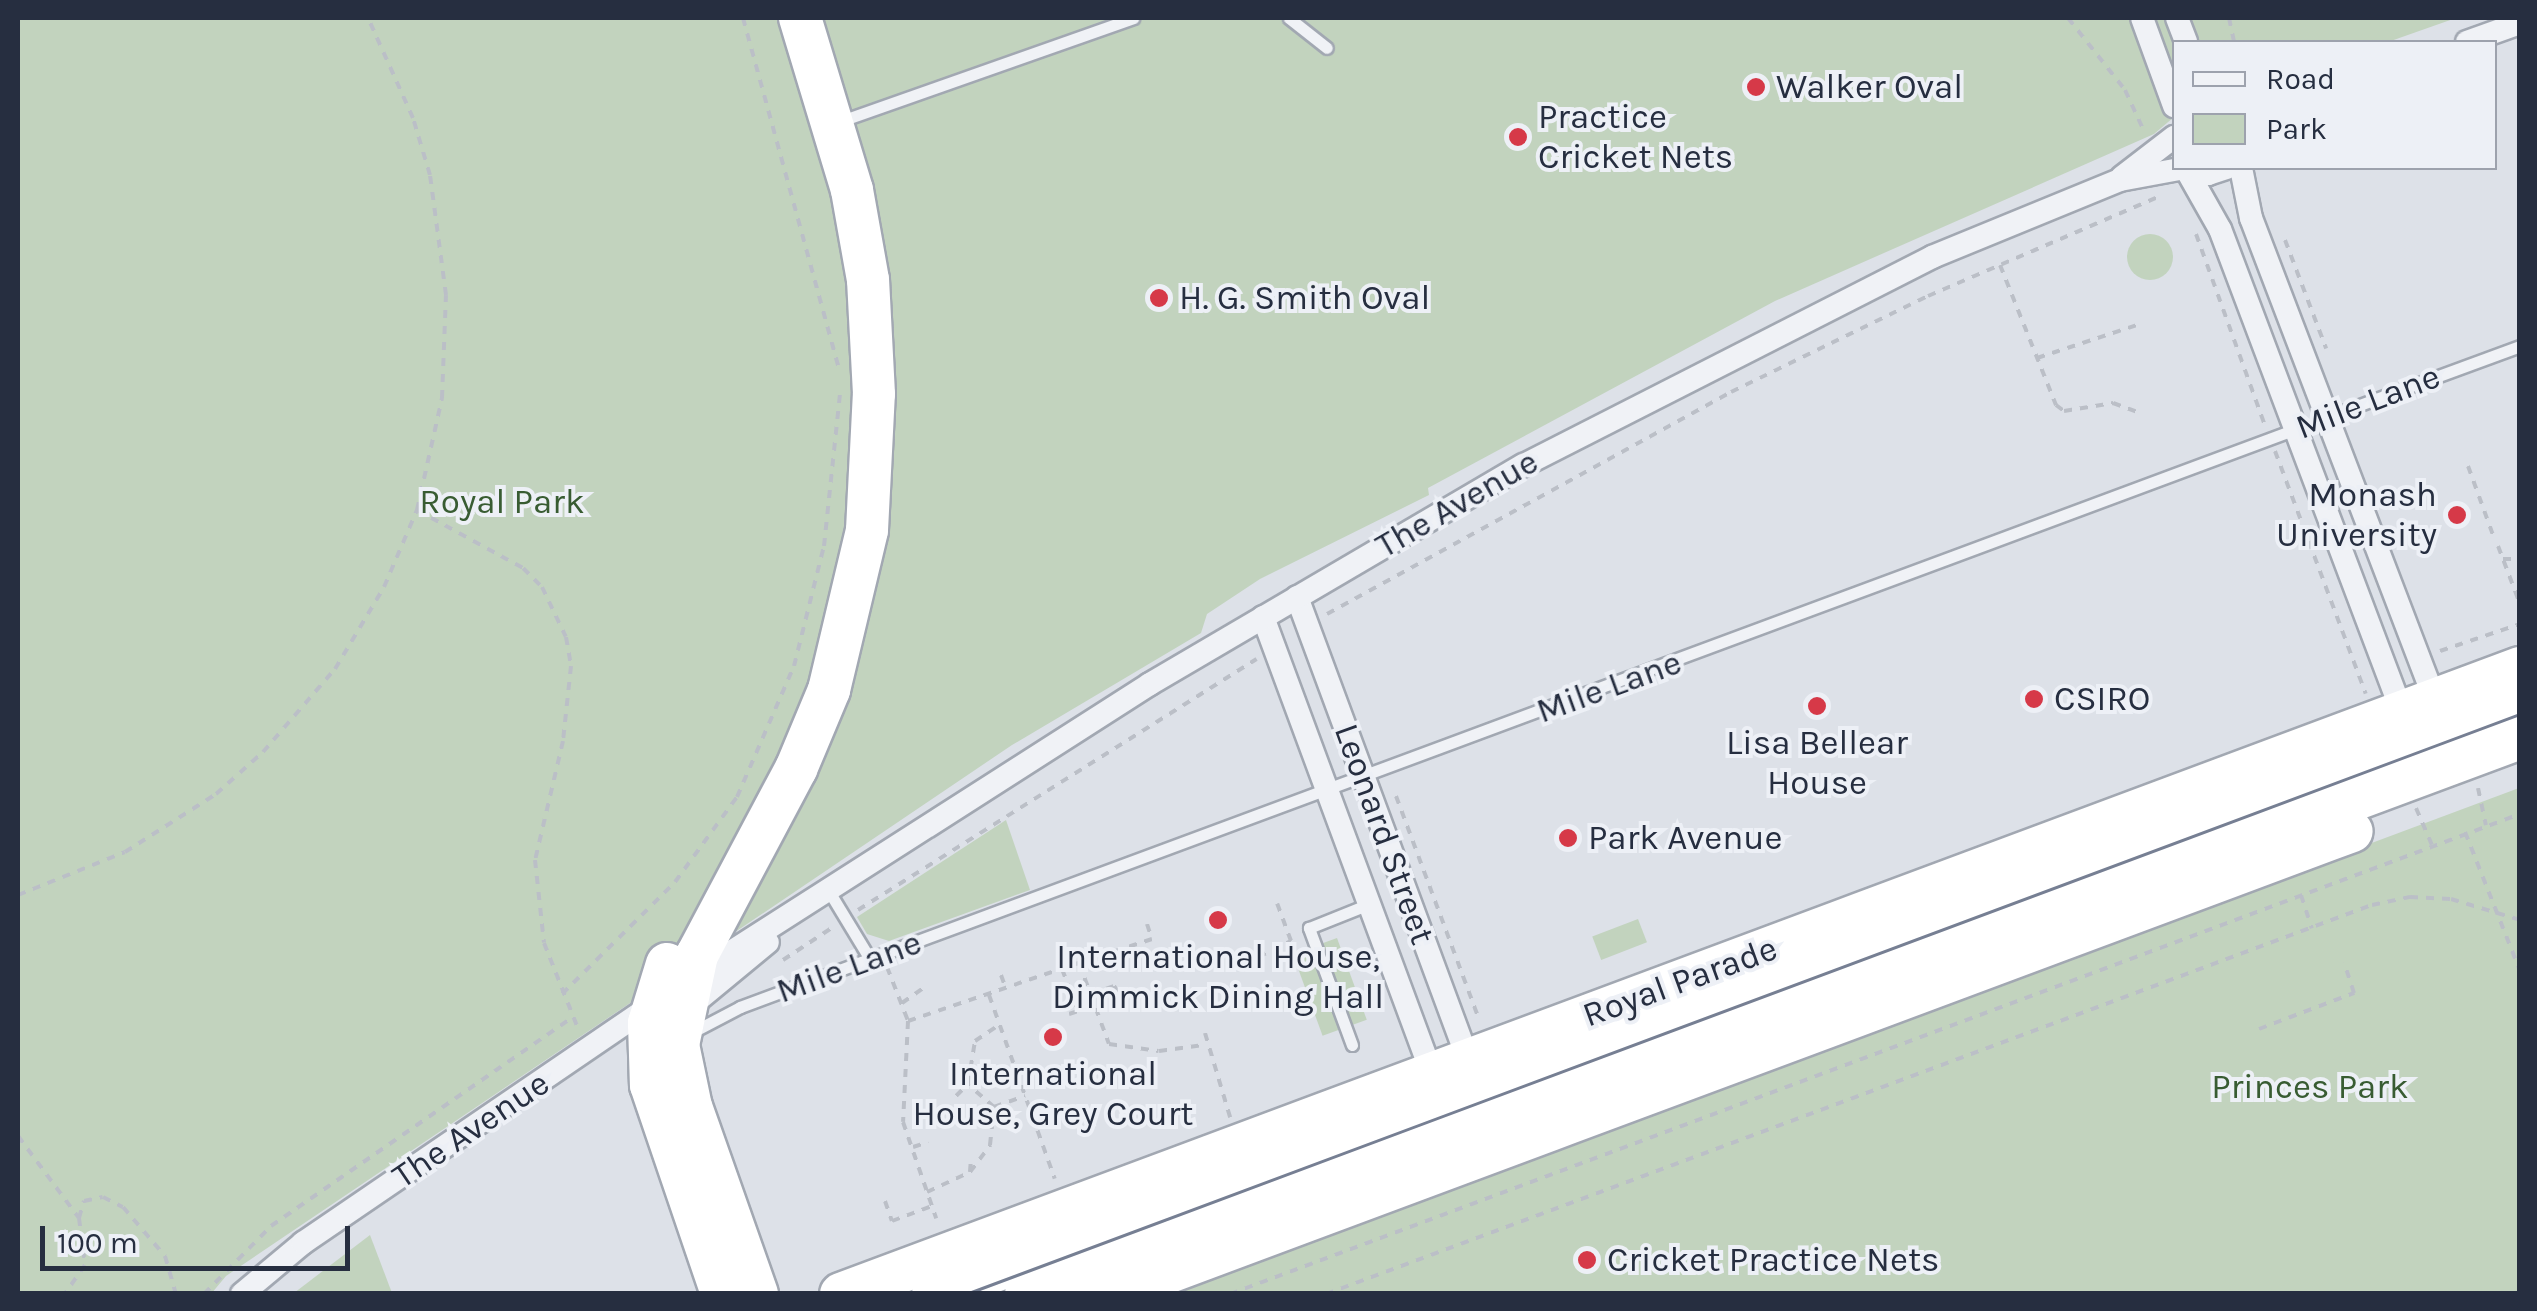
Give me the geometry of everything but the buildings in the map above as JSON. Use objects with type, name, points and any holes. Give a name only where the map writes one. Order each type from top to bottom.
[{"type":"highway","points":[[722,1294],[659,1123],[648,1056],[677,1019],[688,979],[742,866],[796,769],[829,690],[866,530],[872,326],[861,231],[834,123],[800,18]]},
{"type":"highway","name":"Royal Parade","points":[[2436,760],[2520,668]]},
{"type":"highway","name":"Royal Parade","points":[[1029,1258],[1067,1210],[1239,1146],[1455,1109],[1520,1126],[1836,975],[2177,882],[2436,760],[2520,702]]},
{"type":"highway","name":"Royal Parade","points":[[933,1294],[2436,760],[2520,738]]},
{"type":"highway","name":"Royal Parade","points":[[2436,760],[2520,768]]},
{"type":"highway","points":[[742,866],[684,937],[677,1019],[687,1094],[757,1294]]},
{"type":"highway","points":[[648,1056],[687,1094]]},
{"type":"highway","name":"Royal Parade","points":[[1110,1294],[1252,1226],[1455,1109]]},
{"type":"highway","name":"Royal Parade","points":[[841,1294],[1029,1258],[1252,1226]]},
{"type":"street","points":[[2142,18],[2172,100]]},
{"type":"street","points":[[2473,40],[2520,23]]},
{"type":"street","name":"The Avenue","points":[[2120,180],[2172,139]]},
{"type":"street","name":"The Avenue","points":[[688,979],[1263,617],[1508,474],[1775,333],[1932,257],[2120,180],[2174,170]]},
{"type":"street","points":[[2186,170],[2220,229],[2379,652],[2436,760]]},
{"type":"street","name":"The Avenue","points":[[2193,170],[2208,174],[2221,170]]},
{"type":"street","points":[[2241,170],[2251,218],[2412,640],[2436,760]]},
{"type":"street","name":"Mile Lane","points":[[2296,430],[2327,417]]},
{"type":"street","name":"Leonard Street","points":[[1296,597],[1448,1008],[1455,1109]]},
{"type":"street","name":"Leonard Street","points":[[1263,617],[1412,1021],[1455,1109]]},
{"type":"street","points":[[1284,674],[1320,660]]},
{"type":"street","points":[[742,866],[737,897],[746,916],[781,920]]},
{"type":"street","name":"The Avenue","points":[[242,1294],[303,1243],[585,1052],[677,1019],[702,994],[830,893]]},
{"type":"street","points":[[1412,1021],[1448,1008]]},
{"type":"street","points":[[585,1052],[630,1045],[648,1056]]},
{"type":"lane","points":[[834,123],[1132,18]]},
{"type":"lane","points":[[1289,18],[1327,48]]},
{"type":"lane","name":"Mile Lane","points":[[2327,417],[2520,346]]},
{"type":"lane","name":"Mile Lane","points":[[677,1019],[876,957],[2296,430]]},
{"type":"lane","points":[[2379,652],[2412,640]]},
{"type":"lane","points":[[830,893],[876,957]]},
{"type":"lane","points":[[1352,1044],[1309,928],[1369,904]]},
{"type":"path","points":[[18,896],[125,852],[216,794],[263,752],[336,670],[384,588],[418,510],[446,354],[442,245],[413,118],[368,18]]},
{"type":"path","points":[[743,18],[840,375]]},
{"type":"path","points":[[2068,18],[2125,90],[2143,129]]},
{"type":"path","points":[[1928,296],[2171,190]]},
{"type":"path","points":[[2000,264],[2017,298],[2037,358],[2064,412],[2113,403],[2141,413]]},
{"type":"path","points":[[2037,358],[2137,325]]},
{"type":"path","points":[[562,994],[675,882],[737,797],[794,666],[824,546],[841,389]]},
{"type":"path","points":[[2468,466],[2493,534]]},
{"type":"path","points":[[418,510],[523,568],[542,586],[566,637],[563,741],[545,797],[535,860],[537,909],[562,994],[585,1052]]},
{"type":"path","points":[[2498,546],[2520,604]]},
{"type":"path","points":[[2503,560],[2520,559]]},
{"type":"path","points":[[1318,585],[1334,631]]},
{"type":"path","points":[[2441,654],[2520,624]]},
{"type":"path","points":[[2436,760],[2520,814]]},
{"type":"path","points":[[1230,1294],[2301,894],[2436,760]]},
{"type":"path","points":[[2436,760],[2520,971]]},
{"type":"path","points":[[1386,770],[1477,1014]]},
{"type":"path","points":[[2301,894],[2312,928]]},
{"type":"path","points":[[1326,1294],[2312,928],[2410,897],[2450,900],[2499,918],[2520,920]]},
{"type":"path","points":[[1244,964],[1291,940],[1276,904]]},
{"type":"path","points":[[908,1021],[1152,939],[1147,924]]},
{"type":"path","points":[[876,957],[908,1021],[903,1122],[936,1218]]},
{"type":"path","points":[[2259,1029],[2354,992],[2344,962]]},
{"type":"path","points":[[1078,963],[1113,1047],[1204,1045]]},
{"type":"path","points":[[1062,968],[1078,1011]]},
{"type":"path","points":[[1001,975],[1006,989]]},
{"type":"path","points":[[1090,994],[1114,986],[1126,1003]]},
{"type":"path","points":[[902,1003],[925,987]]},
{"type":"path","points":[[989,995],[1067,1210]]},
{"type":"path","points":[[1069,1014],[1095,1006]]},
{"type":"path","points":[[204,1294],[271,1226],[573,1017]]},
{"type":"path","points":[[956,1096],[968,1084],[975,1041],[999,1025]]},
{"type":"path","points":[[1205,1033],[1204,1045],[1239,1146]]},
{"type":"path","points":[[968,1084],[994,1107]]},
{"type":"path","points":[[994,1107],[1025,1096]]},
{"type":"path","points":[[928,1192],[970,1172],[990,1144],[994,1107]]},
{"type":"path","points":[[18,1136],[79,1218]]},
{"type":"path","points":[[912,1148],[928,1142]]},
{"type":"path","points":[[970,1172],[971,1157]]},
{"type":"path","points":[[65,1294],[85,1265],[79,1218],[84,1201],[103,1197],[123,1207],[164,1256],[176,1294]]},
{"type":"path","points":[[885,1200],[892,1221],[932,1206]]},
{"type":"green space","name":"Royal Park","points":[[18,18],[2456,18],[2394,40],[2172,40],[2172,119],[2154,134],[1775,301],[1428,488],[1429,495],[1260,579],[1207,614],[1201,633],[1012,745],[226,1276],[211,1294],[18,1293]]},
{"type":"green space","points":[[2150,234],[2166,241],[2173,257],[2166,273],[2150,280],[2134,273],[2127,257],[2134,241]]},
{"type":"green space","name":"Princes Park","points":[[2519,788],[2519,1293],[1168,1293]]},
{"type":"green space","points":[[1006,820],[1030,890],[889,941],[867,934],[857,917]]},
{"type":"green space","points":[[1638,919],[1647,942],[1601,960],[1592,937]]},
{"type":"green space","points":[[1337,938],[1367,1020],[1323,1036],[1293,954]]},
{"type":"green space","points":[[370,1235],[392,1293],[294,1293]]},
{"type":"tram line","points":[[966,1294],[2520,714]]},
{"type":"place","name":"Walker Oval","points":[[1756,87]]},
{"type":"place","name":"Practice Cricket Nets","points":[[1518,137]]},
{"type":"place","name":"H. G. Smith Oval","points":[[1159,298]]},
{"type":"place","name":"Monash University","points":[[2457,515]]},
{"type":"place","name":"CSIRO","points":[[2034,699]]},
{"type":"place","name":"Lisa Bellear House","points":[[1817,706]]},
{"type":"place","name":"Park Avenue","points":[[1568,838]]},
{"type":"place","name":"International House, Dimmick Dining Hall","points":[[1218,920]]},
{"type":"place","name":"International House, Grey Court","points":[[1053,1037]]},
{"type":"place","name":"Cricket Practice Nets","points":[[1587,1260]]}]
